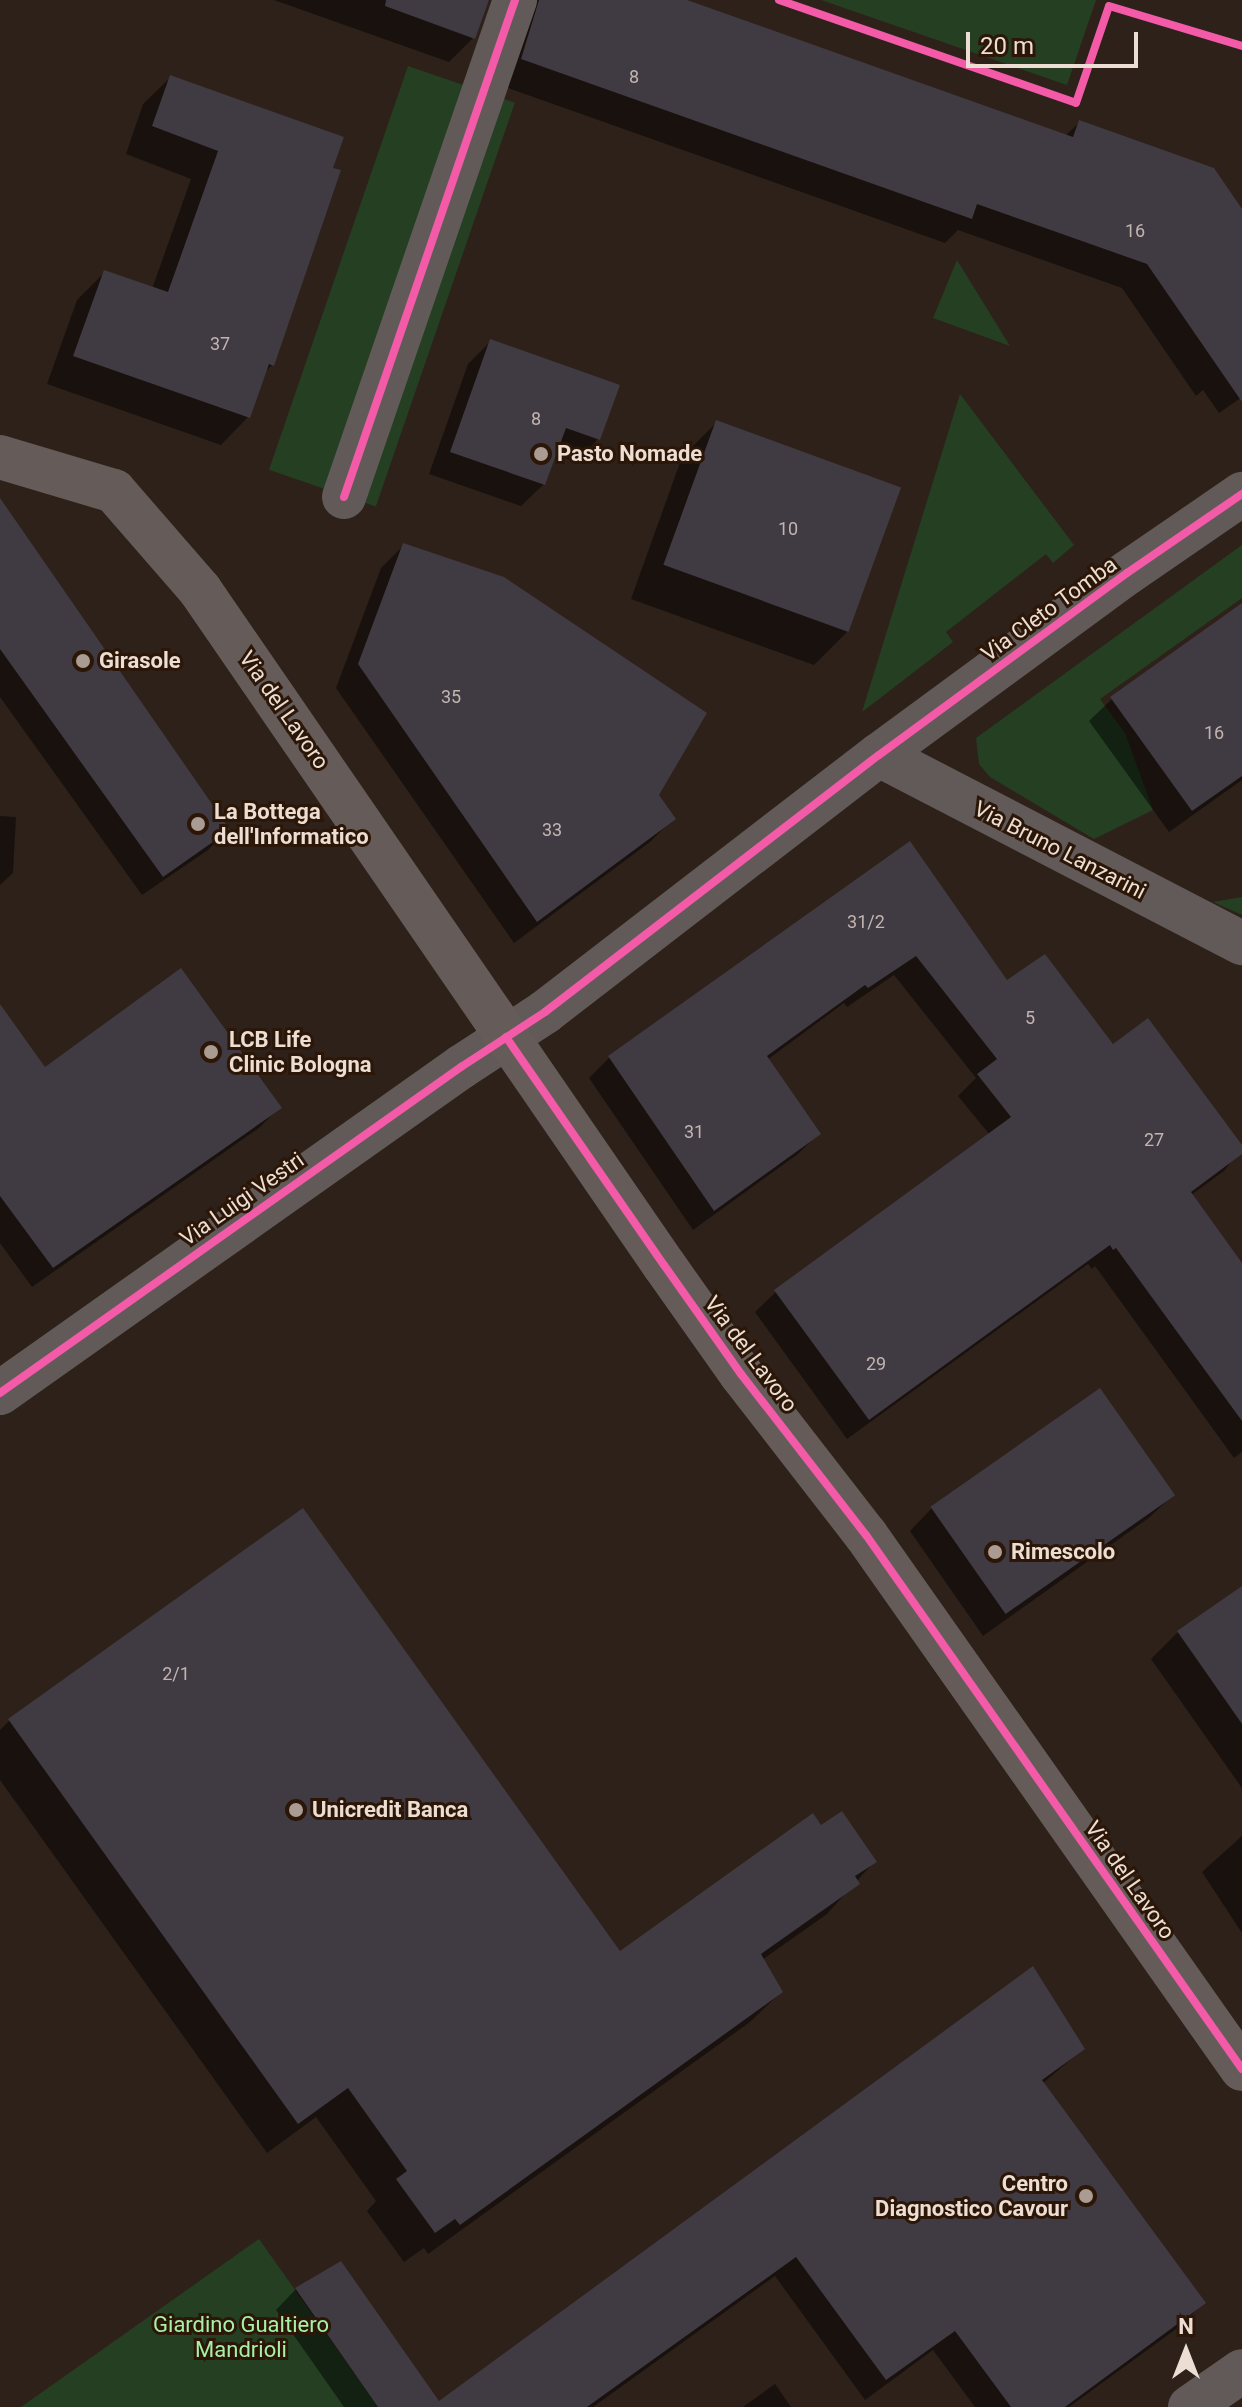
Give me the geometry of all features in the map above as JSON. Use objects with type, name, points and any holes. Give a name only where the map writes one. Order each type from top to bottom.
[{"type":"street","points":[[344,497],[515,0]]},
{"type":"street","name":"Via del Lavoro","points":[[0,457],[114,491],[200,590],[672,1277],[741,1374],[871,1541],[1242,2069]]},
{"type":"street","name":"Via Cleto Tomba","points":[[879,755],[1127,573],[1242,494]]},
{"type":"street","points":[[506,1037],[569,995],[879,755]]},
{"type":"street","name":"Via Bruno Lanzarini","points":[[879,755],[1242,943]]},
{"type":"street","name":"Via Luigi Vestri","points":[[0,1393],[506,1037]]},
{"type":"street","points":[[1190,2407],[1242,2371]]},
{"type":"green space","points":[[821,0],[1096,0],[1067,85]]},
{"type":"green space","points":[[408,66],[515,103],[376,507],[269,470]]},
{"type":"green space","points":[[957,260],[1010,346],[933,318]]},
{"type":"green space","points":[[960,394],[1074,545],[1053,563],[1046,554],[946,632],[953,642],[862,712]]},
{"type":"green space","points":[[1242,545],[1242,598],[1100,699],[1125,733],[1153,810],[1094,839],[990,777],[979,764],[976,738]]},
{"type":"green space","points":[[1242,897],[1242,915],[1213,902]]},
{"type":"green space","name":"Giardino Gualtiero Mandrioli","points":[[259,2239],[378,2407],[21,2407]]},
{"type":"building","points":[[386,0],[489,0],[475,39],[385,6]]},
{"type":"building","points":[[539,0],[687,0],[1073,137],[1079,120],[1214,168],[1242,209],[1242,402],[1147,264],[977,204],[972,219],[521,59]]},
{"type":"building","points":[[170,75],[344,137],[333,168],[341,170],[274,366],[269,364],[250,418],[73,356],[104,270],[168,292],[218,151],[152,126]]},
{"type":"building","points":[[490,339],[620,385],[600,440],[566,428],[545,485],[450,452]]},
{"type":"building","points":[[716,420],[901,487],[848,632],[663,565]]},
{"type":"building","points":[[0,498],[230,830],[163,877],[0,649]]},
{"type":"building","points":[[403,543],[504,577],[707,713],[659,795],[676,819],[537,922],[358,664]]},
{"type":"building","points":[[1242,603],[1242,776],[1192,811],[1110,697]]},
{"type":"building","points":[[910,841],[1007,980],[1045,954],[1113,1044],[1148,1018],[1242,1145],[1242,1154],[1191,1192],[1242,1263],[1242,1421],[1116,1248],[1113,1250],[1110,1245],[869,1420],[774,1290],[1011,1117],[977,1074],[997,1059],[916,956],[868,988],[865,985],[767,1056],[821,1134],[714,1211],[608,1056]]},
{"type":"building","points":[[181,968],[282,1108],[53,1268],[0,1196],[0,1004],[45,1067]]},
{"type":"building","points":[[1100,1388],[1175,1495],[1006,1614],[930,1507]]},
{"type":"building","name":"Unicredit Banca","points":[[303,1508],[620,1951],[813,1813],[821,1825],[842,1811],[877,1862],[855,1876],[860,1884],[761,1954],[783,1992],[460,2225],[455,2219],[435,2233],[396,2179],[407,2171],[348,2088],[298,2124],[8,1719]]},
{"type":"building","points":[[1242,1586],[1242,1724],[1177,1631]]},
{"type":"building","points":[[1033,1966],[1085,2049],[1042,2080],[1206,2303],[1065,2407],[1011,2407],[955,2331],[886,2380],[796,2257],[587,2407],[378,2407],[295,2288],[341,2261],[439,2401]]},
{"type":"cycle path","points":[[344,497],[515,0]]},
{"type":"cycle path","points":[[779,0],[1076,103],[1109,6],[1242,46]]},
{"type":"cycle path","points":[[0,1393],[461,1067],[545,1012],[879,755],[1127,573],[1242,494]]},
{"type":"cycle path","points":[[506,1037],[741,1374],[866,1535],[1242,2069]]},
{"type":"place","name":"Pasto Nomade","points":[[541,454]]},
{"type":"place","name":"Girasole","points":[[83,661]]},
{"type":"place","name":"La Bottega dell'Informatico","points":[[198,824]]},
{"type":"place","name":"LCB Life Clinic Bologna","points":[[211,1052]]},
{"type":"place","name":"Rimescolo","points":[[995,1552]]},
{"type":"place","name":"Unicredit Banca","points":[[296,1810]]},
{"type":"place","name":"Centro Diagnostico Cavour","points":[[1086,2196]]}]
